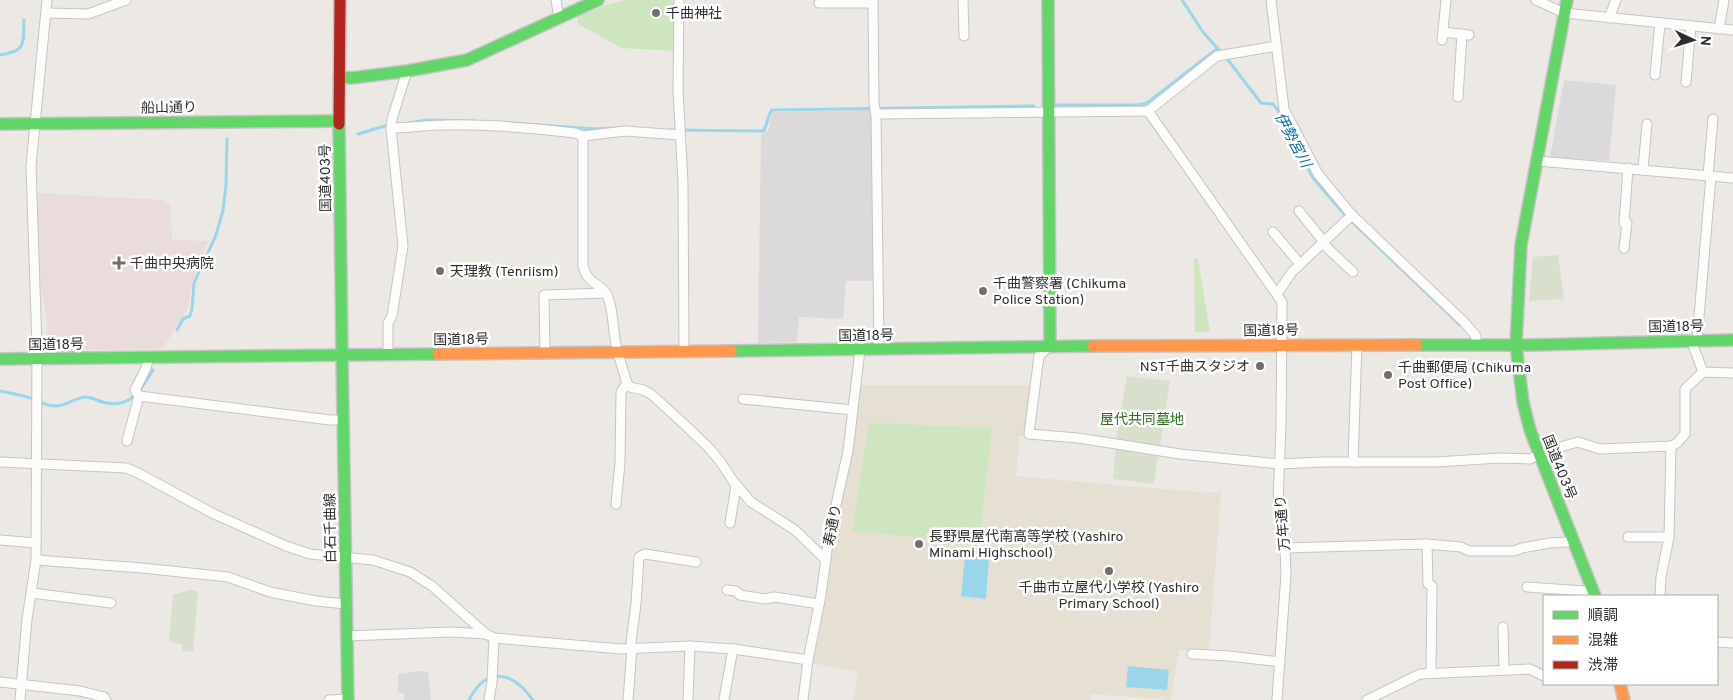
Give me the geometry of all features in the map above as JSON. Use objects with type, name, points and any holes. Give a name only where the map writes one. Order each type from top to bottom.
[{"type":"main road","name":"国道403号","points":[[340,0],[339,121],[342,355]]},
{"type":"main road","points":[[339,77],[351,78],[408,71],[476,57],[598,0]]},
{"type":"main road","points":[[1048,0],[1050,346]]},
{"type":"main road","name":"国道403号","points":[[1566,0],[1538,161],[1521,245],[1516,345],[1523,402],[1530,430],[1594,593]]},
{"type":"main road","name":"船山通り","points":[[0,124],[339,121]]},
{"type":"main road","name":"国道18号","points":[[0,359],[544,354],[1050,346],[1516,345],[1733,340]]},
{"type":"main road","name":"白石千曲線","points":[[342,355],[348,700]]},
{"type":"main road","points":[[1620,685],[1624,700]]},
{"type":"street","points":[[20,700],[27,620],[36,560],[36,359],[30,190],[48,0]]},
{"type":"street","points":[[47,13],[88,14],[126,0]]},
{"type":"street","points":[[556,0],[559,17]]},
{"type":"street","points":[[679,0],[678,90],[683,182],[684,352]]},
{"type":"street","points":[[963,0],[964,36]]},
{"type":"street","points":[[1271,0],[1284,109],[1318,174],[1352,215],[1465,323],[1476,336],[1476,344]]},
{"type":"street","points":[[1446,0],[1442,36],[1466,34],[1463,87],[1458,97]]},
{"type":"street","points":[[1536,0],[1564,13],[1733,30]]},
{"type":"street","points":[[1609,18],[1616,0]]},
{"type":"street","points":[[1719,29],[1724,0]]},
{"type":"street","points":[[819,3],[873,2],[879,349]]},
{"type":"street","points":[[1655,75],[1660,23]]},
{"type":"street","points":[[1686,82],[1691,26]]},
{"type":"street","points":[[875,110],[1148,111],[1223,55],[1276,46]]},
{"type":"street","points":[[388,355],[388,323],[392,316],[403,246],[391,128],[392,119],[408,71]]},
{"type":"street","points":[[1148,111],[1277,294],[1292,272],[1352,215]]},
{"type":"street","points":[[1703,372],[1694,340],[1714,120]]},
{"type":"street","points":[[1643,169],[1647,124]]},
{"type":"street","points":[[391,128],[444,125],[520,127],[575,133],[583,136],[625,131],[654,134],[680,130]]},
{"type":"street","points":[[583,136],[583,266],[590,281],[604,289],[606,293],[618,353],[627,383],[630,387],[651,394],[685,424],[720,461],[736,486],[751,502],[795,530],[826,560]]},
{"type":"street","points":[[1538,161],[1733,178]]},
{"type":"street","points":[[1624,248],[1627,223],[1624,223],[1628,168]]},
{"type":"street","points":[[1299,211],[1323,243],[1353,272]]},
{"type":"street","points":[[1274,232],[1300,264]]},
{"type":"street","points":[[544,354],[544,295],[606,293]]},
{"type":"street","name":"万年通り","points":[[1277,294],[1282,302],[1278,504],[1285,548],[1286,574],[1277,700]]},
{"type":"street","points":[[1353,462],[1357,344]]},
{"type":"street","points":[[1050,346],[1039,356],[1029,434],[1078,438],[1180,454],[1279,464],[1436,462],[1499,458],[1530,459],[1546,450],[1578,442],[1600,449],[1671,446],[1676,444],[1685,434],[1685,389],[1703,372],[1733,373]]},
{"type":"street","name":"寿通り","points":[[803,700],[829,536],[848,451],[860,350]]},
{"type":"street","points":[[127,441],[137,393],[149,357]]},
{"type":"street","points":[[616,504],[620,463],[621,392],[627,383]]},
{"type":"street","points":[[137,393],[330,420],[344,420]]},
{"type":"street","points":[[743,399],[853,410]]},
{"type":"street","points":[[1660,595],[1661,577],[1669,537],[1671,446]]},
{"type":"street","points":[[0,462],[126,468],[214,514],[286,546],[310,554],[374,560],[410,572],[432,586],[490,636],[492,678],[489,700]]},
{"type":"street","points":[[730,523],[736,486]]},
{"type":"street","points":[[1628,536],[1669,537]]},
{"type":"street","points":[[1285,548],[1427,544],[1461,547],[1469,550],[1514,551],[1550,543],[1567,542],[1573,539]]},
{"type":"street","points":[[0,540],[36,543]]},
{"type":"street","points":[[1427,544],[1428,584],[1432,586],[1431,673]]},
{"type":"street","points":[[628,700],[631,642],[640,557],[645,554],[664,561],[696,562]]},
{"type":"street","points":[[36,560],[228,577],[270,592],[316,601],[346,604]]},
{"type":"street","points":[[1527,587],[1594,593]]},
{"type":"street","points":[[727,590],[736,591],[740,595],[766,599],[775,597],[819,604]]},
{"type":"street","points":[[32,593],[111,604]]},
{"type":"street","points":[[1503,626],[1504,670]]},
{"type":"street","points":[[347,636],[451,632],[621,649],[690,646],[733,649],[808,660]]},
{"type":"street","points":[[1718,642],[1733,643]]},
{"type":"street","points":[[688,700],[690,646]]},
{"type":"street","points":[[724,699],[733,649]]},
{"type":"street","points":[[1192,654],[1280,662]]},
{"type":"street","points":[[1367,700],[1420,674],[1530,669],[1543,676]]},
{"type":"street","points":[[0,682],[80,691],[104,697],[106,700]]},
{"type":"street","points":[[329,700],[348,700]]},
{"type":"shaded area","points":[[1564,80],[1616,85],[1609,161],[1550,157]]},
{"type":"shaded area","points":[[869,110],[871,117],[873,281],[846,281],[843,319],[799,317],[797,342],[758,343],[761,135],[769,129],[771,115],[774,112]]},
{"type":"shaded area","name":"千曲中央病院","points":[[37,193],[162,200],[171,206],[172,240],[208,241],[191,286],[188,308],[162,349],[51,350],[47,343],[47,318],[41,288]]},
{"type":"shaded area","points":[[861,385],[1031,385],[1025,436],[1019,436],[1016,476],[1208,493],[1221,491],[1209,651],[1179,650],[1171,700],[1091,694],[1090,700],[854,700],[857,675],[855,671],[811,663],[832,535],[835,536],[838,524],[837,516],[851,451]]},
{"type":"shaded area","points":[[419,671],[428,672],[431,700],[404,700],[404,693],[398,693],[398,674]]},
{"type":"green space","points":[[625,0],[674,0],[674,51],[622,48],[578,24],[577,17],[606,5]]},
{"type":"green space","points":[[1558,255],[1564,299],[1529,301],[1533,257]]},
{"type":"green space","points":[[1194,259],[1198,259],[1210,332],[1195,332]]},
{"type":"green space","name":"屋代共同墓地","points":[[1127,376],[1170,381],[1160,447],[1116,441]]},
{"type":"green space","points":[[869,423],[992,428],[979,542],[852,531]]},
{"type":"green space","points":[[1116,448],[1158,454],[1154,484],[1113,479]]},
{"type":"green space","points":[[190,590],[198,591],[193,652],[182,651],[182,644],[169,642],[173,595]]},
{"type":"water","points":[[965,556],[989,558],[986,599],[961,596]]},
{"type":"water","points":[[1128,666],[1169,670],[1167,690],[1126,687]]},
{"type":"waterway","name":"伊勢宮川","points":[[1182,0],[1203,32],[1228,60],[1261,103],[1273,104],[1277,109],[1313,178],[1345,215]]},
{"type":"waterway","points":[[0,55],[15,51],[22,45],[24,20]]},
{"type":"waterway","points":[[1056,105],[1138,105],[1147,103],[1218,48]]},
{"type":"waterway","points":[[668,130],[763,131],[772,110],[1034,106]]},
{"type":"waterway","points":[[408,123],[427,120],[475,121]]},
{"type":"waterway","points":[[498,122],[595,129],[614,128]]},
{"type":"waterway","points":[[358,134],[388,125]]},
{"type":"waterway","points":[[177,330],[183,319],[190,316],[194,283],[216,235],[223,210],[226,185],[227,139]]},
{"type":"waterway","name":"伊勢宮川","points":[[1351,221],[1460,325]]},
{"type":"waterway","points":[[0,391],[27,397],[53,406],[60,406],[85,397],[116,404],[130,400],[140,390],[153,370]]},
{"type":"waterway","points":[[469,700],[484,681],[500,676],[509,678],[517,683],[533,700]]},
{"type":"traffic: fast","points":[[339,77],[351,78],[407,71],[467,60],[598,0]]},
{"type":"traffic: fast","points":[[1048,0],[1050,346]]},
{"type":"traffic: fast","points":[[1516,345],[1521,245],[1567,0]]},
{"type":"traffic: fast","points":[[0,124],[339,121]]},
{"type":"traffic: fast","points":[[339,124],[342,355]]},
{"type":"traffic: fast","points":[[1417,345],[1531,345],[1733,340]]},
{"type":"traffic: fast","points":[[1516,345],[1523,402],[1530,430],[1595,595]]},
{"type":"traffic: fast","points":[[731,351],[1093,346]]},
{"type":"traffic: fast","points":[[0,359],[438,354]]},
{"type":"traffic: fast","points":[[342,355],[348,700]]},
{"type":"traffic: slow","points":[[1093,346],[1417,345]]},
{"type":"traffic: slow","points":[[438,354],[731,351]]},
{"type":"traffic: slow","points":[[1620,685],[1624,700]]},
{"type":"traffic: jam","points":[[339,124],[340,0]]},
{"type":"place","name":"千曲神社","points":[[656,13]]},
{"type":"place","name":"千曲中央病院","points":[[119,263]]},
{"type":"place","name":"天理教 (Tenriism)","points":[[440,271]]},
{"type":"place","name":"千曲警察署 (Chikuma Police Station)","points":[[983,291]]},
{"type":"place","name":"NST千曲スタジオ","points":[[1260,366]]},
{"type":"place","name":"千曲郵便局 (Chikuma Post Office)","points":[[1388,375]]},
{"type":"place","name":"長野県屋代南高等学校 (Yashiro Minami Highschool)","points":[[919,544]]},
{"type":"place","name":"千曲市立屋代小学校 (Yashiro Primary School)","points":[[1109,571]]}]
